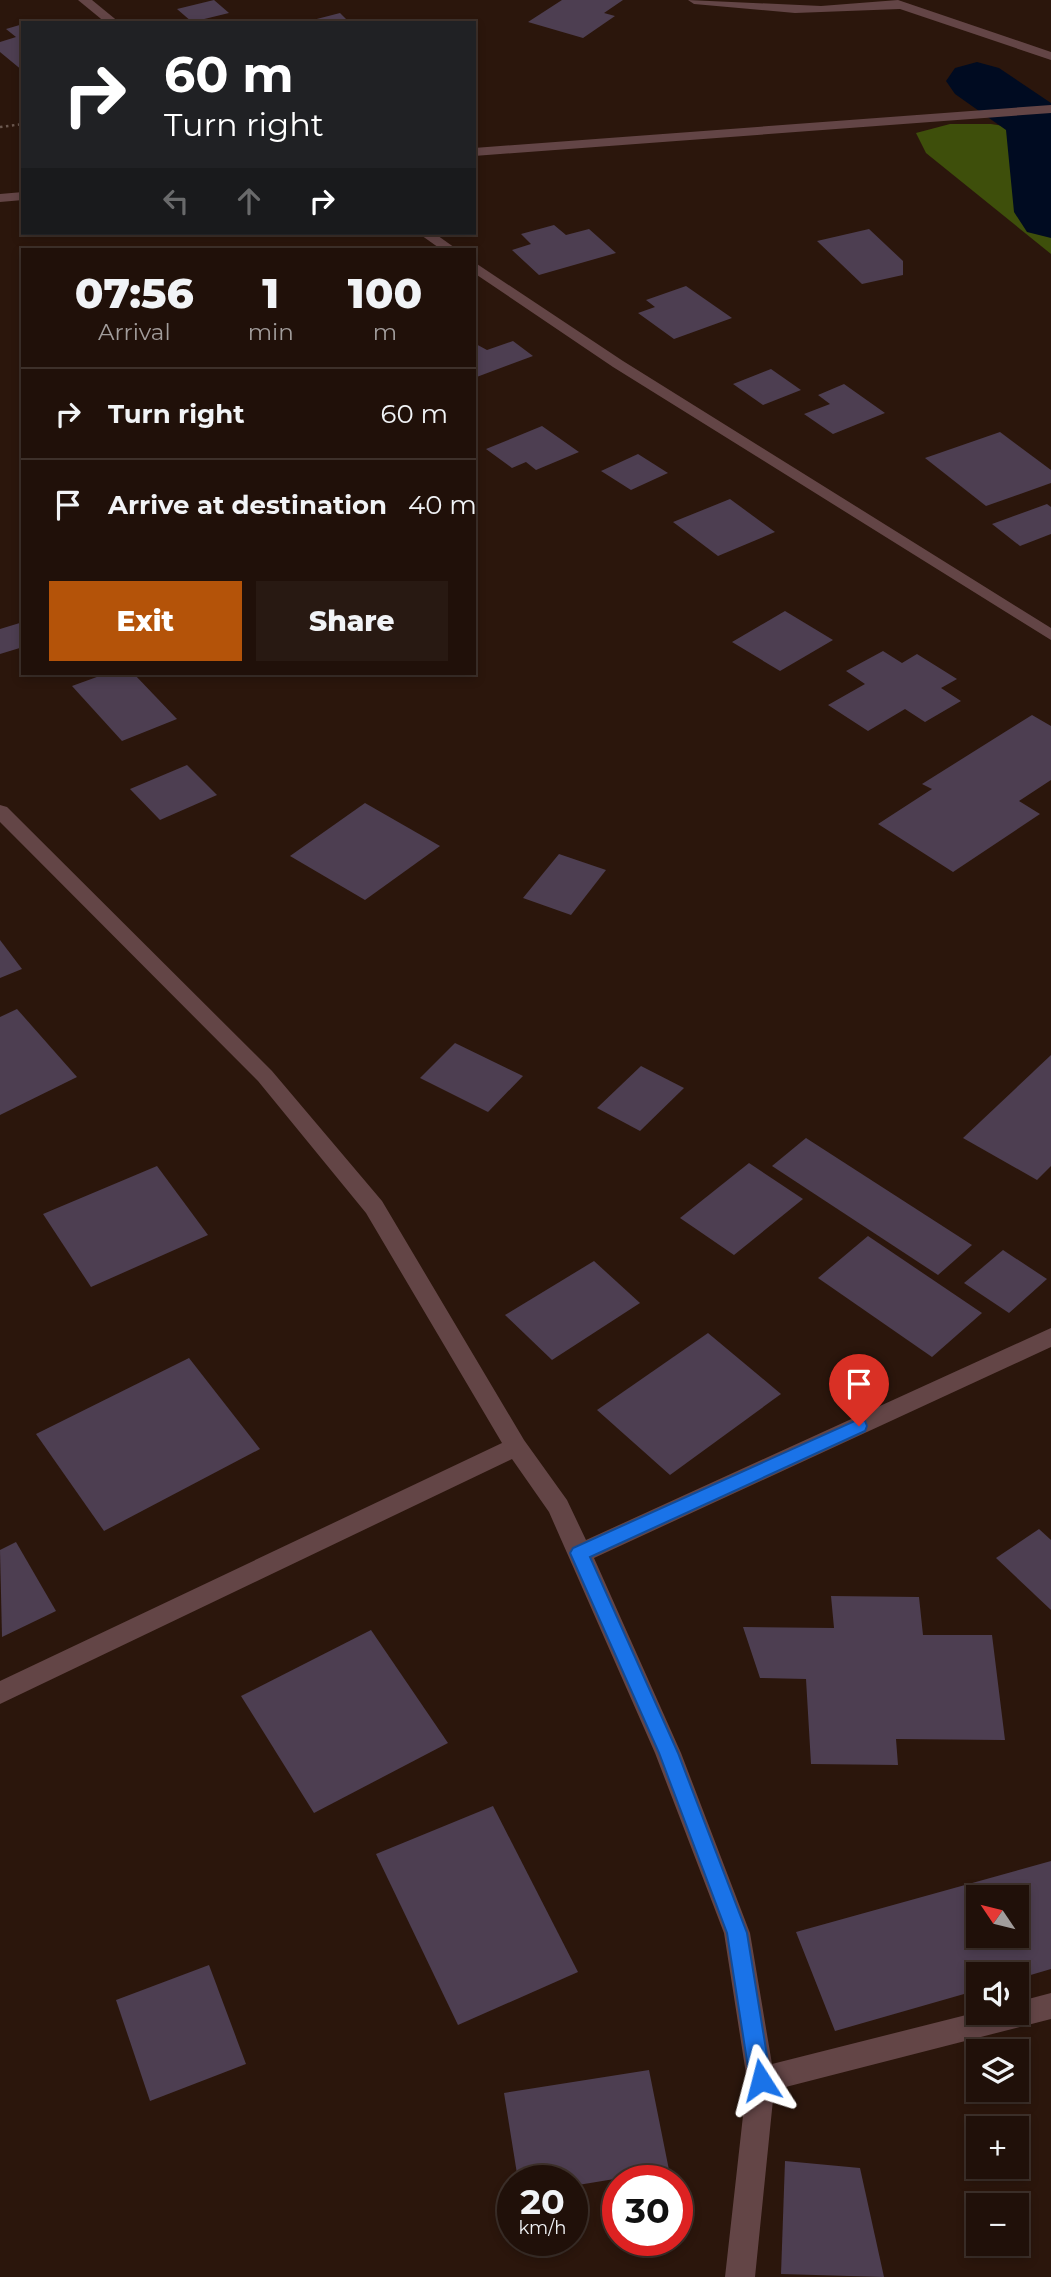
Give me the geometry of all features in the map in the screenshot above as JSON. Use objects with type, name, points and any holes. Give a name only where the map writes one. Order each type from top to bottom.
[{"type":"street","points":[[83,0],[111,21]]},
{"type":"street","points":[[694,0],[735,7],[861,9],[891,3],[1051,56]]},
{"type":"street","points":[[476,152],[1051,109]]},
{"type":"street","points":[[0,198],[21,196]]},
{"type":"street","points":[[428,235],[448,248]]},
{"type":"street","points":[[476,267],[618,364],[1051,635]]},
{"type":"street","points":[[0,811],[265,1076],[374,1207],[516,1447],[559,1507],[668,1753],[737,1933],[761,2080],[740,2277]]},
{"type":"street","points":[[579,1553],[1051,1338]]},
{"type":"street","points":[[0,1693],[516,1447]]},
{"type":"street","points":[[761,2080],[1051,2006]]},
{"type":"path","points":[[0,127],[21,124]]},
{"type":"green space","points":[[950,124],[991,124],[1030,130],[1051,144],[1051,254],[926,153],[916,133]]},
{"type":"building","points":[[214,0],[229,13],[191,21],[177,9]]},
{"type":"building","points":[[562,0],[623,0],[604,13],[615,16],[583,38],[528,22]]},
{"type":"building","points":[[340,13],[348,21],[309,21]]},
{"type":"building","points":[[21,25],[21,69],[0,52],[0,42],[16,37],[6,29]]},
{"type":"building","points":[[554,225],[566,235],[589,229],[616,253],[539,275],[512,250],[531,244],[521,234]]},
{"type":"building","points":[[869,229],[903,261],[903,275],[862,284],[817,241]]},
{"type":"building","points":[[686,286],[732,318],[674,339],[638,313],[655,307],[646,300]]},
{"type":"building","points":[[513,341],[533,356],[476,377],[476,344],[487,350]]},
{"type":"building","points":[[771,369],[801,390],[763,405],[733,384]]},
{"type":"building","points":[[844,384],[885,413],[833,434],[804,414],[830,404],[818,395]]},
{"type":"building","points":[[542,426],[579,452],[536,470],[526,462],[512,468],[486,449]]},
{"type":"building","points":[[1000,432],[1051,470],[1051,483],[986,506],[925,458]]},
{"type":"building","points":[[638,454],[668,473],[631,490],[601,471]]},
{"type":"building","points":[[730,499],[775,532],[718,556],[673,522]]},
{"type":"building","points":[[1047,504],[1051,507],[1051,534],[1020,546],[992,524]]},
{"type":"building","points":[[785,611],[833,640],[780,671],[732,642]]},
{"type":"building","points":[[21,623],[21,648],[0,654],[0,629]]},
{"type":"building","points":[[883,651],[902,663],[917,654],[957,679],[941,688],[961,701],[925,722],[905,709],[868,731],[828,705],[865,684],[846,671]]},
{"type":"building","points":[[102,675],[135,675],[177,719],[122,741],[72,686]]},
{"type":"building","points":[[1032,715],[1051,726],[1051,780],[1019,801],[1040,814],[953,872],[878,824],[932,789],[922,784]]},
{"type":"building","points":[[187,765],[217,795],[160,820],[130,789]]},
{"type":"building","points":[[365,803],[440,846],[365,900],[290,856]]},
{"type":"building","points":[[559,854],[606,870],[571,915],[523,898]]},
{"type":"building","points":[[0,940],[22,969],[0,978]]},
{"type":"building","points":[[17,1009],[77,1077],[0,1115],[0,1017]]},
{"type":"building","points":[[455,1043],[523,1076],[488,1112],[420,1078]]},
{"type":"building","points":[[1051,1055],[1051,1166],[1037,1180],[963,1138]]},
{"type":"building","points":[[641,1066],[684,1088],[640,1131],[597,1108]]},
{"type":"building","points":[[806,1138],[972,1245],[938,1275],[772,1166]]},
{"type":"building","points":[[749,1163],[803,1199],[734,1255],[680,1218]]},
{"type":"building","points":[[157,1166],[208,1235],[91,1287],[43,1214]]},
{"type":"building","points":[[868,1236],[982,1313],[932,1357],[818,1278]]},
{"type":"building","points":[[1003,1250],[1047,1279],[1009,1313],[964,1283]]},
{"type":"building","points":[[594,1261],[640,1303],[552,1360],[505,1315]]},
{"type":"building","points":[[708,1333],[781,1394],[670,1475],[597,1410]]},
{"type":"building","points":[[189,1358],[260,1449],[104,1531],[36,1434]]},
{"type":"building","points":[[1039,1529],[1051,1540],[1051,1610],[996,1558]]},
{"type":"building","points":[[16,1542],[56,1611],[2,1637],[0,1550]]},
{"type":"building","points":[[831,1596],[919,1597],[923,1635],[992,1635],[1005,1740],[896,1739],[898,1765],[811,1764],[806,1679],[760,1678],[743,1627],[834,1628]]},
{"type":"building","points":[[371,1630],[448,1743],[314,1813],[241,1696]]},
{"type":"building","points":[[493,1806],[578,1972],[458,2025],[376,1854]]},
{"type":"building","points":[[1051,1861],[1051,1969],[1029,1975],[1029,1962],[966,1962],[966,1993],[835,2031],[796,1932]]},
{"type":"building","points":[[209,1965],[246,2064],[150,2101],[116,2000]]},
{"type":"building","points":[[649,2070],[668,2165],[602,2165],[602,2181],[588,2183],[588,2165],[516,2165],[504,2093]]},
{"type":"building","points":[[785,2161],[860,2168],[884,2277],[781,2274]]},
{"type":"waterway","points":[[977,81],[1037,121],[1047,212],[1051,218]]},
{"type":"route","points":[[761,2080],[737,1933],[668,1753],[579,1553],[859,1426]]}]
